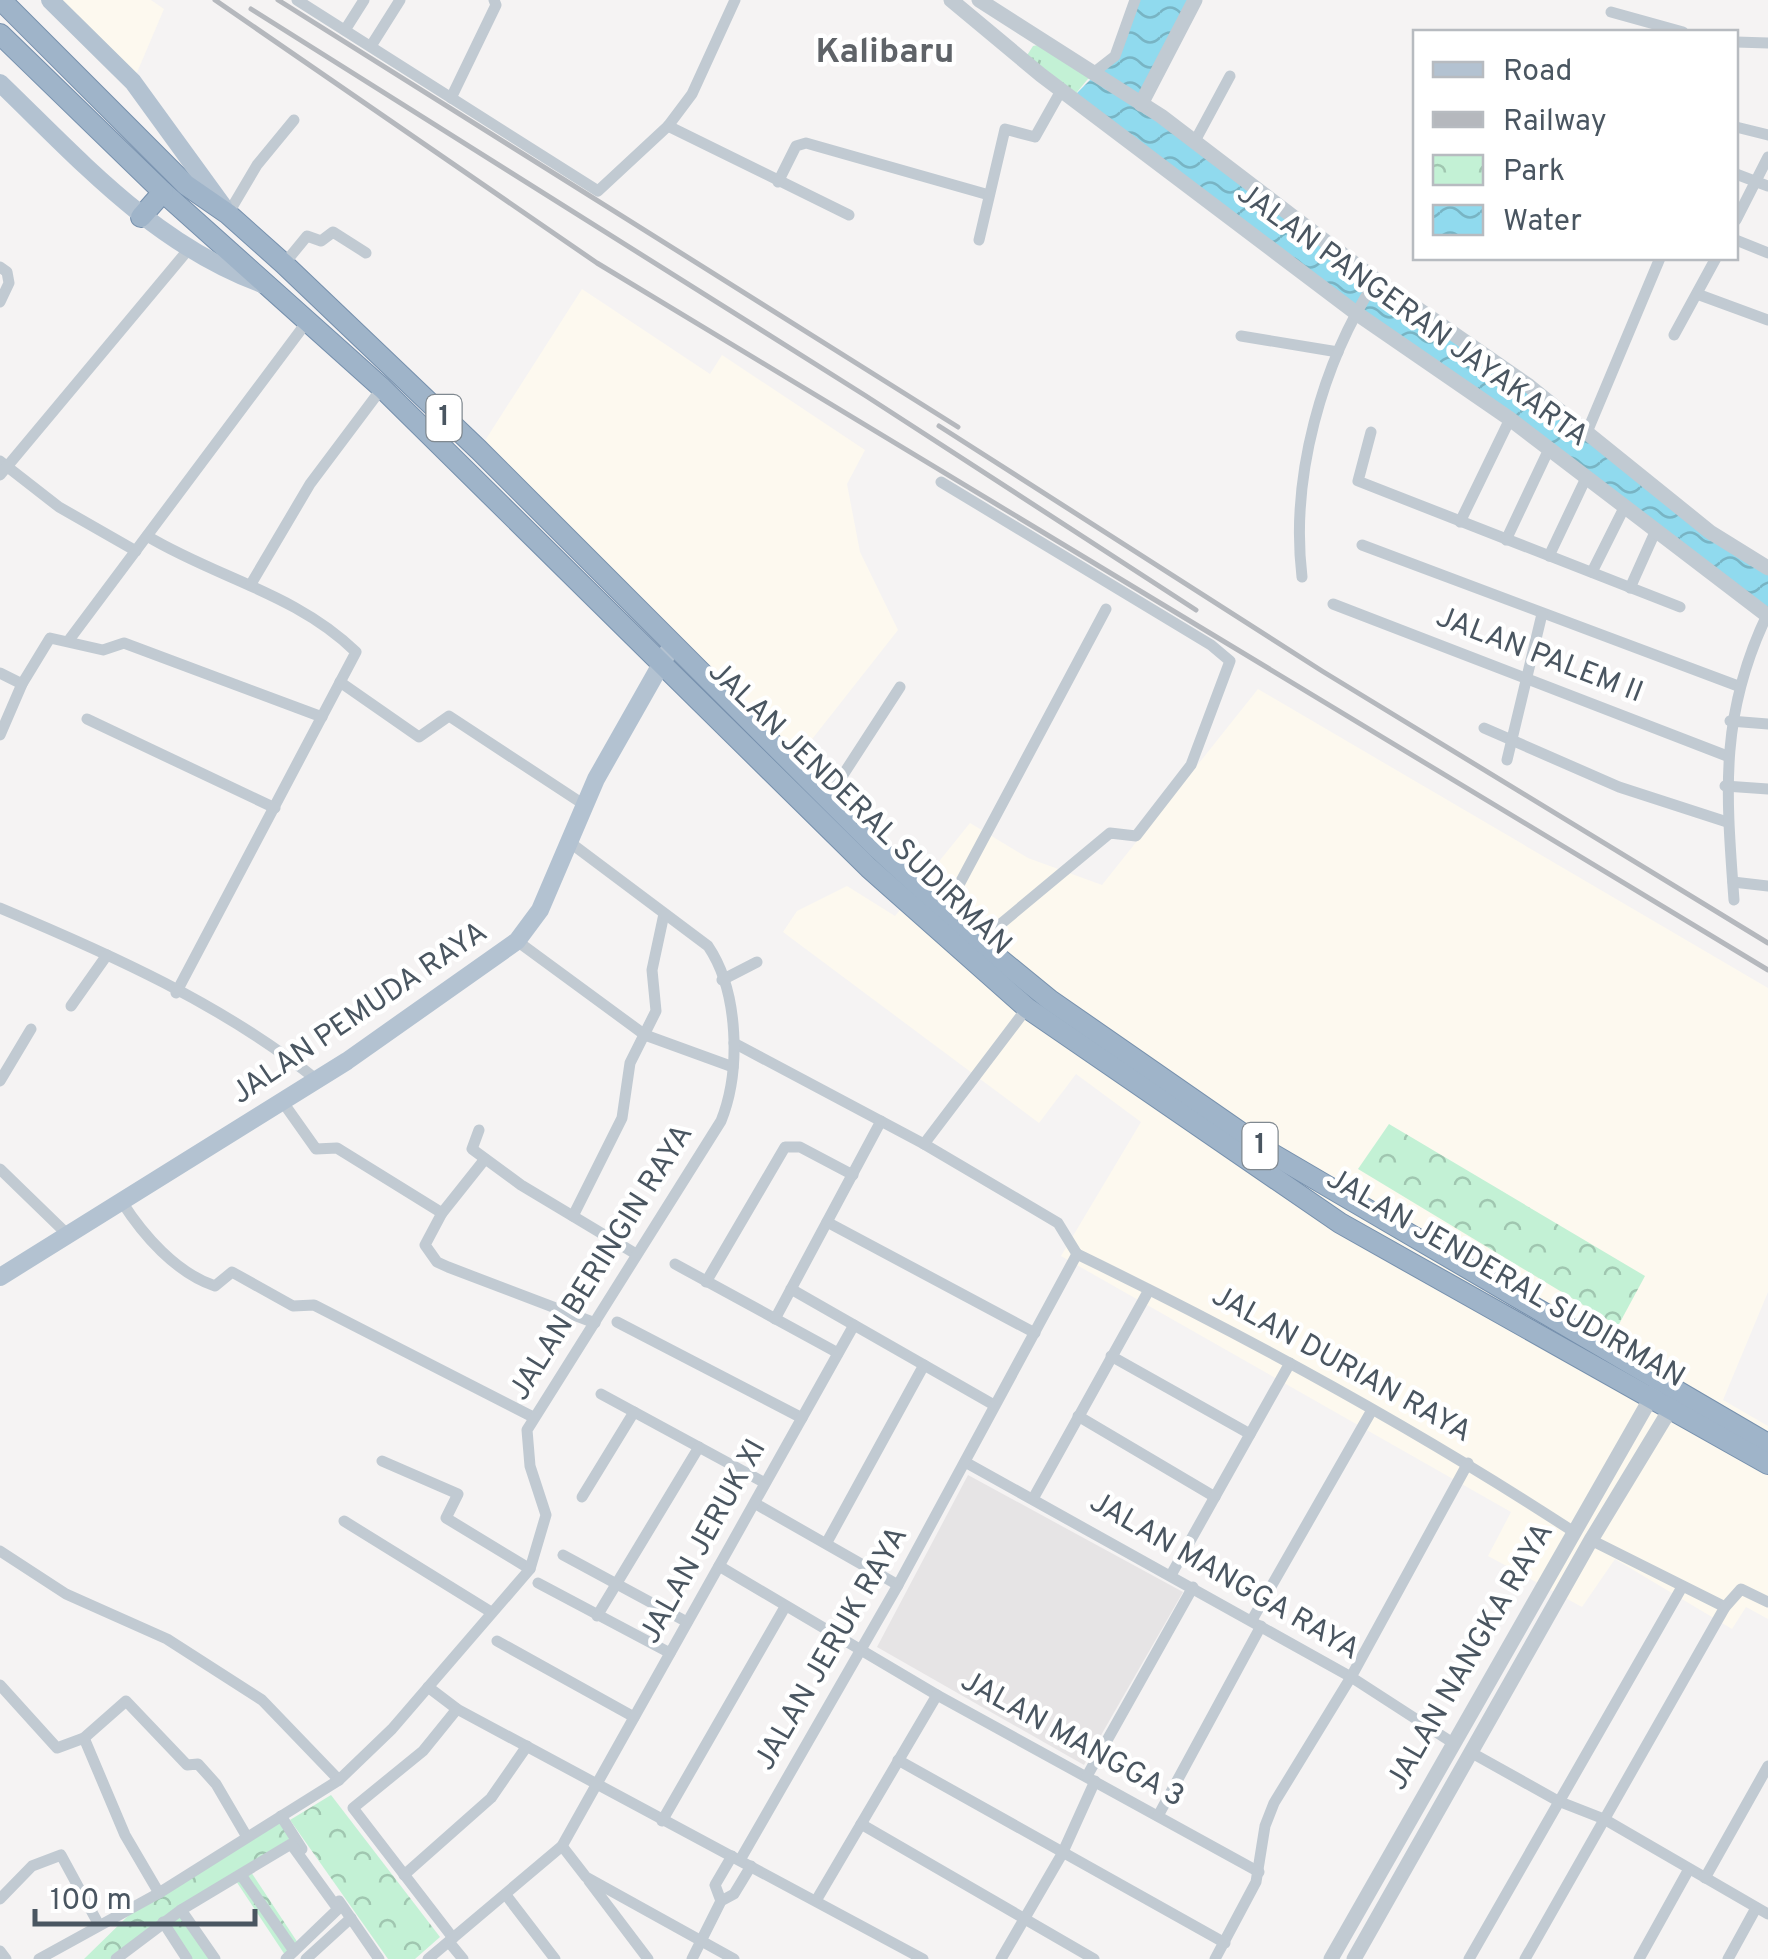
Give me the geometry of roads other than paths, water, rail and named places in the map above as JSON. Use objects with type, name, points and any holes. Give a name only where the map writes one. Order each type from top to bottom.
[{"type":"highway","name":"JALAN JENDERAL SUDIRMAN","points":[[1,0],[186,186],[228,214],[284,264],[667,653],[1027,1008],[1264,1160]]},
{"type":"highway","name":"1","points":[[0,34],[163,192],[271,288]]},
{"type":"highway","points":[[141,216],[163,192]]},
{"type":"highway","name":"JALAN JENDERAL SUDIRMAN","points":[[271,288],[310,319],[828,798],[860,845],[1050,1000],[1395,1255],[1656,1390],[1768,1464]]},
{"type":"highway","name":"JALAN JENDERAL SUDIRMAN","points":[[1675,1401],[1768,1444]]},
{"type":"main road","name":"JALAN JENDERAL SUDIRMAN","points":[[50,0],[133,82],[228,214]]},
{"type":"main road","name":"JALAN JENDERAL SUDIRMAN","points":[[0,82],[141,216],[188,250],[271,288]]},
{"type":"main road","name":"JALAN PEMUDA RAYA","points":[[0,1277],[317,1080],[517,940],[540,910],[583,804],[667,653]]},
{"type":"street","points":[[297,0],[598,191],[668,126],[692,94],[735,0]]},
{"type":"street","points":[[345,30],[364,0]]},
{"type":"street","points":[[371,46],[400,0]]},
{"type":"street","points":[[451,98],[496,5],[494,0]]},
{"type":"street","name":"JALAN PANGERAN JAYAKARTA","points":[[951,0],[1062,89],[1357,311],[1510,419],[1768,615]]},
{"type":"street","name":"JALAN PANGERAN JAYAKARTA","points":[[979,0],[1195,141],[1376,280],[1587,432],[1710,532],[1768,568]]},
{"type":"street","points":[[1092,74],[1115,56],[1134,0]]},
{"type":"street","points":[[1141,104],[1195,0]]},
{"type":"street","points":[[980,23],[993,19],[997,12]]},
{"type":"street","points":[[1610,12],[1676,30]]},
{"type":"street","points":[[1738,42],[1768,43]]},
{"type":"street","points":[[1024,60],[1033,46],[1043,44]]},
{"type":"street","points":[[1195,141],[1230,76]]},
{"type":"street","points":[[979,240],[1006,129],[1034,137],[1062,89]]},
{"type":"street","points":[[228,214],[257,165],[294,120]]},
{"type":"street","points":[[668,126],[849,215]]},
{"type":"street","points":[[1738,128],[1768,135]]},
{"type":"street","points":[[778,182],[796,146],[806,144],[989,195]]},
{"type":"street","points":[[1738,217],[1762,183],[1768,157]]},
{"type":"street","points":[[1738,175],[1762,183]]},
{"type":"street","points":[[284,264],[307,236],[321,241],[333,232],[366,254]]},
{"type":"street","points":[[1738,241],[1768,252]]},
{"type":"street","points":[[136,551],[58,507],[3,467],[71,396],[122,326],[188,250]]},
{"type":"street","points":[[1587,432],[1659,260]]},
{"type":"street","points":[[1674,335],[1715,260]]},
{"type":"street","points":[[0,267],[9,283],[0,302]]},
{"type":"street","points":[[1302,577],[1303,486],[1314,430],[1338,352],[1376,280]]},
{"type":"street","points":[[1697,294],[1768,320]]},
{"type":"street","points":[[69,640],[310,319]]},
{"type":"street","points":[[1241,336],[1338,352]]},
{"type":"street","points":[[251,584],[310,484],[382,388]]},
{"type":"street","points":[[1460,522],[1510,419]]},
{"type":"street","points":[[1370,432],[1358,482],[1680,607]]},
{"type":"street","points":[[1506,540],[1549,449]]},
{"type":"street","points":[[1549,556],[1586,478]]},
{"type":"street","points":[[941,482],[1230,658],[1191,765],[1136,836],[1110,833],[979,942]]},
{"type":"street","points":[[1592,572],[1625,506]]},
{"type":"street","points":[[1630,588],[1656,530]]},
{"type":"street","points":[[147,536],[205,570],[251,584],[320,618],[356,651],[176,993]]},
{"type":"street","points":[[1362,545],[1738,686]]},
{"type":"street","name":"JALAN PALEM II","points":[[1333,604],[1727,756]]},
{"type":"street","points":[[945,911],[1106,609]]},
{"type":"street","points":[[1506,760],[1542,614]]},
{"type":"street","points":[[1734,900],[1725,786],[1730,721],[1738,686],[1768,615]]},
{"type":"street","points":[[0,735],[22,684],[50,638],[103,650],[124,643],[322,718]]},
{"type":"street","points":[[0,673],[22,684]]},
{"type":"street","points":[[340,682],[419,737],[448,716],[583,804]]},
{"type":"street","points":[[828,798],[900,687]]},
{"type":"street","points":[[88,719],[274,808]]},
{"type":"street","points":[[1730,721],[1768,724]]},
{"type":"street","points":[[1484,728],[1619,787],[1727,822]]},
{"type":"street","points":[[1725,786],[1768,789]]},
{"type":"street","name":"JALAN BERINGIN RAYA","points":[[39,1959],[160,1893],[340,1780],[435,1692],[491,1612],[530,1568],[546,1515],[527,1449],[533,1417],[721,1121],[736,1044],[722,980],[708,946],[568,841]]},
{"type":"street","points":[[1733,882],[1768,886]]},
{"type":"street","points":[[0,908],[107,955],[262,1036],[317,1080]]},
{"type":"street","points":[[574,1216],[622,1118],[630,1063],[656,1012],[652,970],[664,914]]},
{"type":"street","points":[[517,940],[645,1035],[733,1068]]},
{"type":"street","points":[[71,1006],[107,955]]},
{"type":"street","points":[[722,980],[757,962]]},
{"type":"street","points":[[924,1144],[1027,1008]]},
{"type":"street","points":[[0,1081],[31,1029]]},
{"type":"street","points":[[736,1044],[924,1144],[1058,1223],[1077,1254]]},
{"type":"street","points":[[282,1102],[316,1149],[338,1148],[442,1214]]},
{"type":"street","points":[[775,1319],[881,1121]]},
{"type":"street","points":[[479,1130],[471,1144],[485,1158],[636,1254]]},
{"type":"street","points":[[706,1282],[786,1147],[800,1147],[852,1175]]},
{"type":"street","points":[[485,1158],[442,1214],[425,1245],[437,1262],[594,1323]]},
{"type":"street","points":[[0,1168],[68,1235]]},
{"type":"street","points":[[122,1202],[149,1239],[200,1280],[215,1286],[232,1272],[293,1306],[314,1305],[533,1417]]},
{"type":"street","points":[[827,1222],[1034,1333]]},
{"type":"street","name":"JALAN DURIAN RAYA","points":[[1077,1254],[1290,1363],[1468,1463],[1574,1532]]},
{"type":"street","name":"JALAN JERUK RAYA","points":[[721,1901],[714,1886],[741,1860],[862,1649],[1077,1254]]},
{"type":"street","points":[[675,1264],[838,1353]]},
{"type":"street","points":[[791,1289],[994,1405]]},
{"type":"street","points":[[1034,1497],[1149,1290]]},
{"type":"street","points":[[617,1322],[802,1418]]},
{"type":"street","name":"JALAN JERUK XI","points":[[428,1959],[562,1846],[854,1325]]},
{"type":"street","points":[[1111,1356],[1250,1434]]},
{"type":"street","points":[[1171,1575],[1290,1363]]},
{"type":"street","points":[[827,1542],[924,1365]]},
{"type":"street","name":"JALAN NANGKA RAYA","points":[[1331,1959],[1656,1390]]},
{"type":"street","points":[[601,1394],[765,1483]]},
{"type":"street","name":"JALAN NANGKA RAYA","points":[[1354,1959],[1591,1540],[1675,1401]]},
{"type":"street","points":[[1158,1816],[1256,1623],[1372,1410]]},
{"type":"street","points":[[582,1497],[634,1412]]},
{"type":"street","points":[[1078,1416],[1215,1497]]},
{"type":"street","points":[[598,1616],[699,1447]]},
{"type":"street","points":[[382,1461],[458,1494],[446,1518],[530,1568]]},
{"type":"street","name":"JALAN MANGGA RAYA","points":[[965,1462],[1351,1677],[1453,1743]]},
{"type":"street","points":[[1216,1959],[1259,1872],[1268,1816],[1351,1677],[1468,1463]]},
{"type":"street","points":[[756,1504],[898,1584]]},
{"type":"street","points":[[344,1521],[491,1612]]},
{"type":"street","points":[[1591,1540],[1725,1607]]},
{"type":"street","points":[[0,1551],[66,1594],[167,1639],[262,1700],[340,1780]]},
{"type":"street","points":[[563,1555],[687,1622]]},
{"type":"street","name":"JALAN MANGGA 3","points":[[719,1566],[937,1694],[1259,1872]]},
{"type":"street","points":[[538,1584],[670,1653]]},
{"type":"street","points":[[1001,1959],[1062,1854],[1091,1779],[1193,1587]]},
{"type":"street","points":[[1469,1959],[1682,1587]]},
{"type":"street","points":[[1524,1959],[1725,1607],[1741,1589],[1768,1602]]},
{"type":"street","points":[[662,1821],[785,1607]]},
{"type":"street","points":[[1530,1612],[1546,1621]]},
{"type":"street","points":[[497,1641],[634,1717]]},
{"type":"street","points":[[1503,1660],[1519,1669]]},
{"type":"street","points":[[0,1685],[54,1747],[84,1738],[126,1701],[187,1764],[198,1764],[207,1774],[246,1837]]},
{"type":"street","points":[[435,1692],[457,1709],[923,1959]]},
{"type":"street","points":[[817,1899],[937,1694]]},
{"type":"street","points":[[457,1709],[423,1752],[352,1808],[463,1959]]},
{"type":"street","points":[[84,1738],[125,1835],[160,1893]]},
{"type":"street","points":[[404,1875],[490,1798],[527,1746]]},
{"type":"street","points":[[1472,1753],[1558,1801],[1604,1819],[1768,1914]]},
{"type":"street","points":[[898,1760],[1224,1943]]},
{"type":"street","points":[[1704,1878],[1764,1784],[1768,1766]]},
{"type":"street","points":[[281,1816],[379,1959]]},
{"type":"street","points":[[861,1824],[1094,1959]]},
{"type":"street","points":[[116,1959],[181,1910],[291,1844],[338,1910],[290,1955],[240,1875]]},
{"type":"street","points":[[562,1846],[648,1959]]},
{"type":"street","points":[[0,1899],[32,1866],[62,1855],[100,1925]]},
{"type":"street","name":"JALAN JERUK RAYA","points":[[692,1959],[721,1901],[734,1894],[741,1860]]},
{"type":"street","points":[[1639,1959],[1689,1869]]},
{"type":"street","points":[[586,1877],[734,1959]]},
{"type":"street","points":[[506,1895],[554,1959]]},
{"type":"street","points":[[1362,1906],[1377,1916]]},
{"type":"street","points":[[1728,1959],[1756,1908]]},
{"type":"street","points":[[181,1910],[216,1959]]},
{"type":"street","points":[[306,1959],[350,1918]]},
{"type":"street","points":[[163,1922],[187,1959]]},
{"type":"street","points":[[0,1952],[6,1959]]},
{"type":"water","points":[[1135,0],[1195,0],[1142,104],[1768,568],[1768,616],[1073,97],[1115,55]]},
{"type":"railway","points":[[215,0],[597,263],[1768,970]]},
{"type":"railway","points":[[278,0],[958,427]]},
{"type":"railway","points":[[251,9],[866,396],[1196,610]]},
{"type":"railway","points":[[939,426],[1322,671],[1768,943]]},
{"type":"district","name":"Kalibaru","points":[[885,53]]}]
